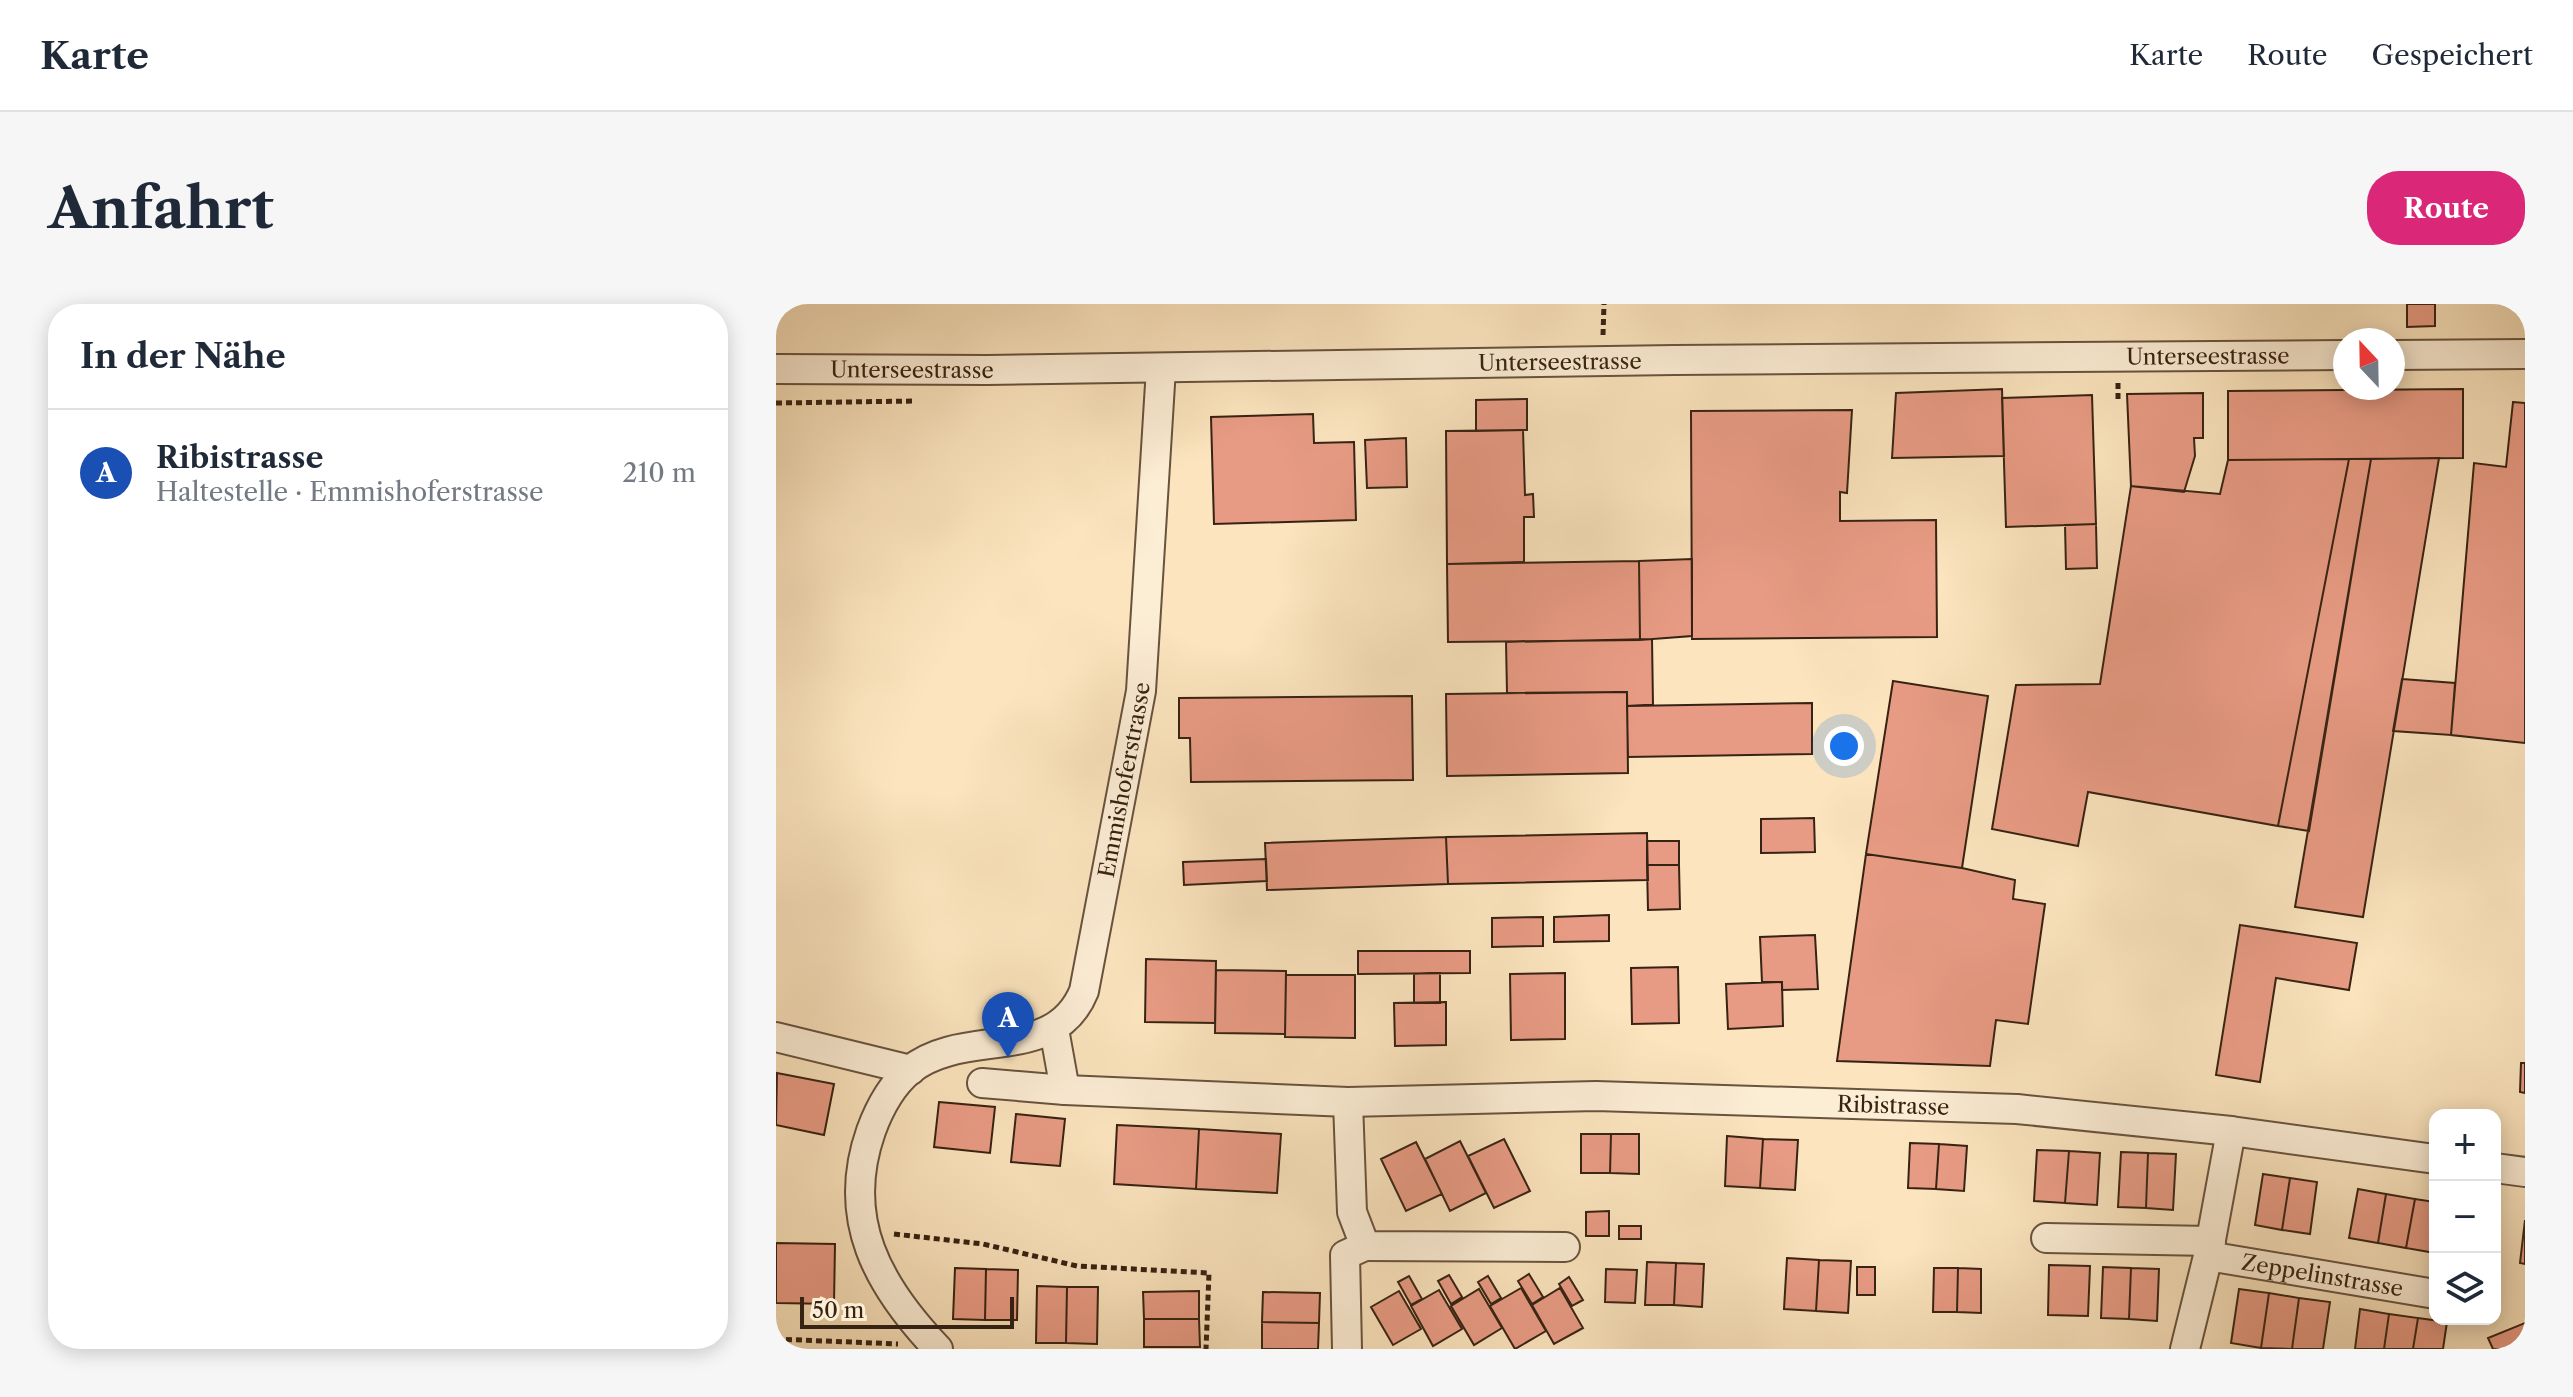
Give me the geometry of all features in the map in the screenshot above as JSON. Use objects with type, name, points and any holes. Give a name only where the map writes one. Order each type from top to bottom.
[{"type":"street","points":[[2405,355],[2525,354]]},
{"type":"street","name":"Unterseestrasse","points":[[776,369],[1161,368],[2333,355]]},
{"type":"street","name":"Emmishoferstrasse","points":[[1054,1029],[1070,1016],[1084,991],[1141,691],[1161,368]]},
{"type":"street","points":[[936,1347],[907,1317],[888,1289],[864,1231],[860,1208],[861,1171],[877,1115],[911,1070],[939,1055],[1054,1029],[1065,1090]]},
{"type":"street","points":[[776,1037],[911,1070]]},
{"type":"street","name":"Ribistrasse","points":[[982,1083],[1065,1090],[1348,1102],[1596,1096],[2017,1109],[2231,1131],[2429,1158]]},
{"type":"street","points":[[1348,1102],[1352,1212],[1365,1246]]},
{"type":"street","name":"Zeppelinstrasse","points":[[2185,1349],[2209,1249],[2231,1131]]},
{"type":"street","points":[[2501,1169],[2525,1172]]},
{"type":"street","name":"Zeppelinstrasse","points":[[2046,1238],[2209,1249],[2429,1293]]},
{"type":"street","points":[[1347,1349],[1345,1255],[1365,1246],[1565,1247]]},
{"type":"path","points":[[864,1231],[983,1244],[1077,1266],[1209,1273],[1206,1349]]},
{"type":"path","points":[[776,1339],[936,1347]]},
{"type":"building","points":[[2407,304],[2435,304],[2435,326],[2407,327]]},
{"type":"building","points":[[2002,389],[2004,456],[1892,458],[1896,393]]},
{"type":"building","points":[[2405,389],[2463,389],[2463,458],[2228,460],[2228,391],[2333,390],[2333,400],[2405,400]]},
{"type":"building","points":[[2203,393],[2203,438],[2194,438],[2195,456],[2184,492],[2131,486],[2127,394]]},
{"type":"building","points":[[2092,395],[2096,524],[2006,527],[2002,398]]},
{"type":"building","points":[[1527,399],[1527,430],[1476,431],[1476,400]]},
{"type":"building","points":[[2513,402],[2525,403],[2525,743],[2451,735],[2474,463],[2506,467]]},
{"type":"building","points":[[1852,410],[1847,493],[1840,492],[1840,521],[1936,520],[1937,637],[1692,639],[1691,411]]},
{"type":"building","points":[[1313,414],[1314,443],[1354,442],[1356,520],[1214,524],[1211,417]]},
{"type":"building","points":[[1523,430],[1525,495],[1533,494],[1534,517],[1524,517],[1524,562],[1447,564],[1446,431]]},
{"type":"building","points":[[1406,438],[1407,487],[1367,488],[1365,440]]},
{"type":"building","points":[[2439,458],[2363,917],[2295,907],[2371,459]]},
{"type":"building","points":[[2349,459],[2278,826],[2088,792],[2078,846],[1992,829],[2016,685],[2100,684],[2131,486],[2220,494],[2228,460]]},
{"type":"building","points":[[2349,459],[2371,459],[2309,831],[2278,826]]},
{"type":"building","points":[[2096,524],[2097,568],[2066,569],[2065,525]]},
{"type":"building","points":[[1692,559],[1692,636],[1640,640],[1639,561]]},
{"type":"building","points":[[1639,561],[1640,640],[1448,642],[1447,564]]},
{"type":"building","points":[[1652,639],[1653,705],[1627,706],[1627,692],[1507,693],[1506,642]]},
{"type":"building","points":[[2402,679],[2455,683],[2451,735],[2393,731]]},
{"type":"building","points":[[1893,681],[1988,696],[1962,868],[1866,854]]},
{"type":"building","points":[[1627,692],[1628,773],[1447,776],[1446,694]]},
{"type":"building","points":[[1412,696],[1413,780],[1191,782],[1190,738],[1179,738],[1179,698]]},
{"type":"building","points":[[1812,703],[1812,754],[1628,757],[1627,706]]},
{"type":"building","points":[[1814,818],[1815,852],[1761,853],[1761,819]]},
{"type":"building","points":[[1647,833],[1648,880],[1448,884],[1446,837]]},
{"type":"building","points":[[1446,837],[1448,884],[1267,890],[1265,843]]},
{"type":"building","points":[[1647,841],[1679,841],[1679,865],[1647,865]]},
{"type":"building","points":[[1866,854],[1962,868],[2015,880],[2013,899],[2045,904],[2028,1024],[1996,1020],[1990,1066],[1837,1061]]},
{"type":"building","points":[[1266,859],[1267,881],[1184,885],[1183,862]]},
{"type":"building","points":[[1647,865],[1679,865],[1680,909],[1648,910]]},
{"type":"building","points":[[1609,915],[1609,941],[1554,942],[1554,917]]},
{"type":"building","points":[[1543,917],[1543,946],[1492,947],[1492,918]]},
{"type":"building","points":[[2240,925],[2357,943],[2349,990],[2276,978],[2260,1082],[2216,1075]]},
{"type":"building","points":[[1815,935],[1818,989],[1782,990],[1782,982],[1762,982],[1760,937]]},
{"type":"building","points":[[1358,951],[1470,951],[1470,973],[1358,974]]},
{"type":"building","points":[[1146,959],[1216,961],[1215,1023],[1145,1022]]},
{"type":"building","points":[[1678,967],[1679,1023],[1632,1024],[1631,968]]},
{"type":"building","points":[[1216,970],[1286,971],[1285,1034],[1215,1033]]},
{"type":"building","points":[[1440,973],[1440,1003],[1414,1003],[1414,974]]},
{"type":"building","points":[[1565,973],[1565,1039],[1511,1040],[1510,974]]},
{"type":"building","points":[[1286,975],[1355,975],[1355,1038],[1285,1037]]},
{"type":"building","points":[[1782,982],[1783,1026],[1728,1029],[1726,984]]},
{"type":"building","points":[[1446,1002],[1446,1045],[1395,1046],[1394,1003]]},
{"type":"building","points":[[2521,1063],[2525,1063],[2525,1093],[2520,1092]]},
{"type":"building","points":[[777,1073],[834,1084],[824,1135],[776,1125]]},
{"type":"building","points":[[939,1102],[995,1107],[990,1153],[934,1147]]},
{"type":"building","points":[[1016,1114],[1065,1119],[1060,1166],[1011,1162]]},
{"type":"building","points":[[1117,1125],[1199,1129],[1196,1189],[1114,1184]]},
{"type":"building","points":[[1199,1129],[1281,1134],[1277,1193],[1196,1189]]},
{"type":"building","points":[[1581,1134],[1611,1134],[1610,1173],[1581,1173]]},
{"type":"building","points":[[1611,1134],[1639,1134],[1639,1174],[1610,1173]]},
{"type":"building","points":[[1727,1136],[1763,1139],[1760,1188],[1725,1186]]},
{"type":"building","points":[[1504,1139],[1530,1191],[1494,1208],[1468,1156]]},
{"type":"building","points":[[1763,1139],[1798,1140],[1795,1190],[1760,1188]]},
{"type":"building","points":[[1460,1141],[1486,1193],[1450,1211],[1425,1159]]},
{"type":"building","points":[[1416,1142],[1442,1194],[1406,1211],[1381,1159]]},
{"type":"building","points":[[1910,1143],[1939,1144],[1936,1189],[1908,1188]]},
{"type":"building","points":[[1939,1144],[1967,1146],[1964,1191],[1936,1189]]},
{"type":"building","points":[[2037,1150],[2069,1151],[2065,1203],[2034,1201]]},
{"type":"building","points":[[2069,1151],[2100,1153],[2097,1205],[2065,1203]]},
{"type":"building","points":[[2121,1152],[2148,1153],[2146,1208],[2118,1207]]},
{"type":"building","points":[[2148,1153],[2176,1154],[2173,1210],[2146,1208]]},
{"type":"building","points":[[2263,1174],[2290,1178],[2282,1230],[2255,1225]]},
{"type":"building","points":[[2290,1178],[2317,1182],[2310,1234],[2282,1230]]},
{"type":"building","points":[[2358,1189],[2386,1194],[2378,1243],[2349,1238]]},
{"type":"building","points":[[2386,1194],[2415,1199],[2406,1248],[2378,1243]]},
{"type":"building","points":[[2415,1199],[2429,1201],[2429,1252],[2406,1248]]},
{"type":"building","points":[[1609,1211],[1609,1236],[1586,1236],[1586,1212]]},
{"type":"building","points":[[2525,1220],[2525,1264],[2520,1263]]},
{"type":"building","points":[[1619,1226],[1641,1226],[1641,1239],[1619,1239]]},
{"type":"building","points":[[776,1243],[835,1244],[834,1304],[776,1303]]},
{"type":"building","points":[[1787,1258],[1819,1260],[1816,1311],[1784,1309]]},
{"type":"building","points":[[1819,1260],[1851,1261],[1848,1313],[1816,1311]]},
{"type":"building","points":[[1647,1262],[1676,1263],[1674,1305],[1645,1305]]},
{"type":"building","points":[[1676,1263],[1704,1264],[1702,1307],[1674,1305]]},
{"type":"building","points":[[2049,1265],[2090,1266],[2088,1316],[2048,1315]]},
{"type":"building","points":[[1857,1267],[1875,1267],[1875,1295],[1857,1295]]},
{"type":"building","points":[[2103,1267],[2131,1268],[2129,1319],[2101,1318]]},
{"type":"building","points":[[955,1268],[986,1269],[985,1320],[953,1319]]},
{"type":"building","points":[[1934,1268],[1958,1268],[1957,1312],[1933,1312]]},
{"type":"building","points":[[1958,1268],[1981,1269],[1981,1313],[1957,1312]]},
{"type":"building","points":[[2131,1268],[2159,1269],[2157,1321],[2129,1319]]},
{"type":"building","points":[[986,1269],[1018,1270],[1017,1320],[985,1320]]},
{"type":"building","points":[[1606,1269],[1637,1270],[1635,1303],[1605,1302]]},
{"type":"building","points":[[1529,1274],[1543,1297],[1532,1304],[1518,1281]]},
{"type":"building","points":[[1449,1275],[1462,1297],[1451,1304],[1438,1281]]},
{"type":"building","points":[[1409,1276],[1422,1299],[1411,1305],[1398,1282]]},
{"type":"building","points":[[1488,1276],[1501,1298],[1491,1304],[1478,1282]]},
{"type":"building","points":[[1569,1277],[1583,1300],[1572,1306],[1559,1284]]},
{"type":"building","points":[[1037,1286],[1067,1287],[1066,1343],[1036,1343]]},
{"type":"building","points":[[1067,1287],[1098,1287],[1097,1344],[1066,1343]]},
{"type":"building","points":[[1521,1288],[1546,1331],[1515,1349],[1490,1306]]},
{"type":"building","points":[[1560,1288],[1583,1328],[1554,1344],[1532,1305]]},
{"type":"building","points":[[1479,1289],[1502,1328],[1474,1345],[1451,1306]]},
{"type":"building","points":[[2239,1289],[2269,1293],[2261,1348],[2231,1343]]},
{"type":"building","points":[[1439,1290],[1462,1329],[1433,1346],[1411,1306]]},
{"type":"building","points":[[1199,1291],[1199,1319],[1144,1319],[1143,1292]]},
{"type":"building","points":[[1399,1291],[1421,1329],[1393,1345],[1371,1307]]},
{"type":"building","points":[[1263,1292],[1320,1293],[1319,1323],[1262,1322]]},
{"type":"building","points":[[2269,1293],[2299,1298],[2292,1349],[2261,1348]]},
{"type":"building","points":[[2299,1298],[2330,1302],[2323,1349],[2292,1349]]},
{"type":"building","points":[[2360,1309],[2389,1314],[2384,1349],[2355,1349]]},
{"type":"building","points":[[2389,1314],[2418,1318],[2413,1349],[2384,1349]]},
{"type":"building","points":[[2418,1318],[2429,1320],[2429,1325],[2447,1325],[2443,1349],[2413,1349]]},
{"type":"building","points":[[1144,1319],[1199,1319],[1200,1347],[1144,1347]]},
{"type":"building","points":[[1262,1322],[1319,1323],[1318,1349],[1262,1349]]},
{"type":"building","points":[[2525,1323],[2525,1349],[2493,1349],[2488,1338]]},
{"type":"place","name":"Ribistrasse","points":[[1008,1058]]}]
